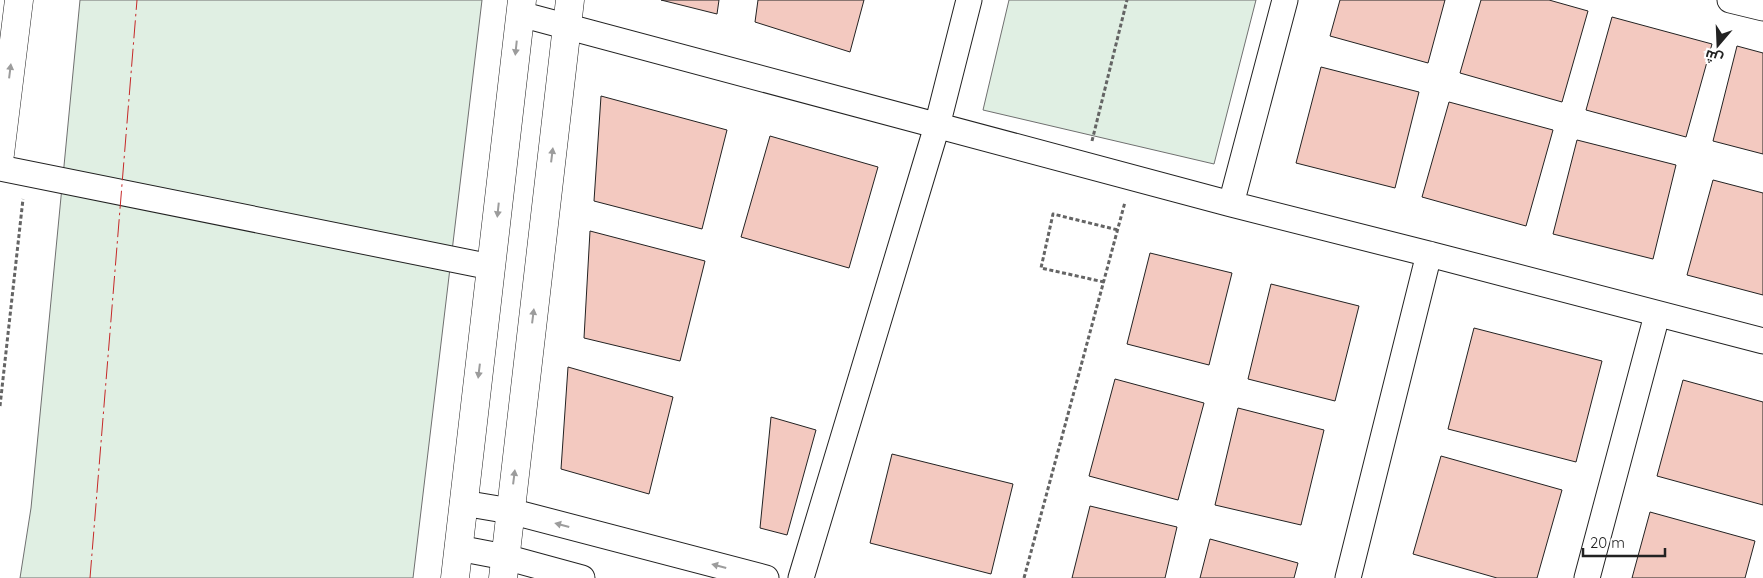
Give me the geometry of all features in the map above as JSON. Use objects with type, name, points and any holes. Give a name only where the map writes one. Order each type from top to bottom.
[{"type":"main road","points":[[0,154],[19,0]]},
{"type":"main road","points":[[455,578],[521,7]]},
{"type":"main road","points":[[504,568],[569,13]]},
{"type":"street","points":[[801,578],[937,126],[969,0]]},
{"type":"street","points":[[1231,204],[1285,0]]},
{"type":"street","points":[[1730,0],[1763,8]]},
{"type":"street","points":[[521,7],[569,13],[937,126],[1085,166],[1763,341]]},
{"type":"street","points":[[0,168],[491,267]]},
{"type":"street","points":[[1348,578],[1429,254]]},
{"type":"street","points":[[1587,578],[1657,315]]},
{"type":"street","points":[[463,503],[510,511],[766,578]]},
{"type":"street","points":[[458,548],[504,568],[582,578]]},
{"type":"path","points":[[1085,166],[1127,0]]},
{"type":"path","points":[[0,406],[26,174]]},
{"type":"path","points":[[1024,578],[1132,178]]},
{"type":"path","points":[[1104,282],[1041,268],[1053,214],[1118,230]]},
{"type":"green space","points":[[80,0],[482,0],[413,578],[20,578],[31,508]]},
{"type":"green space","points":[[1009,0],[1256,0],[1214,164],[983,110]]},
{"type":"building","points":[[661,0],[719,0],[717,14]]},
{"type":"building","points":[[758,0],[864,0],[850,52],[755,22]]},
{"type":"building","points":[[1340,0],[1445,0],[1428,63],[1330,36]]},
{"type":"building","points":[[1481,0],[1549,0],[1588,11],[1562,102],[1460,73]]},
{"type":"building","points":[[1612,17],[1712,44],[1686,137],[1586,110]]},
{"type":"building","points":[[1737,46],[1763,53],[1763,154],[1713,141]]},
{"type":"building","points":[[1321,67],[1419,92],[1395,188],[1296,163]]},
{"type":"building","points":[[601,96],[727,130],[702,229],[594,201]]},
{"type":"building","points":[[1449,102],[1553,130],[1526,226],[1422,197]]},
{"type":"building","points":[[770,136],[878,167],[849,268],[741,237]]},
{"type":"building","points":[[1577,140],[1676,165],[1653,259],[1553,234]]},
{"type":"building","points":[[1713,180],[1763,193],[1763,295],[1687,275]]},
{"type":"building","points":[[590,231],[705,261],[680,361],[584,338]]},
{"type":"building","points":[[1150,253],[1232,273],[1209,365],[1127,344]]},
{"type":"building","points":[[1271,284],[1359,306],[1335,401],[1248,379]]},
{"type":"building","points":[[1474,328],[1602,361],[1576,462],[1448,429]]},
{"type":"building","points":[[568,367],[673,397],[649,494],[561,469]]},
{"type":"building","points":[[1115,379],[1204,403],[1178,500],[1089,476]]},
{"type":"building","points":[[1683,380],[1763,402],[1763,505],[1657,476]]},
{"type":"building","points":[[1238,408],[1324,430],[1301,525],[1215,505]]},
{"type":"building","points":[[771,417],[816,430],[787,535],[760,528]]},
{"type":"building","points":[[892,454],[1013,484],[991,574],[870,543]]},
{"type":"building","points":[[1441,456],[1562,490],[1537,578],[1497,578],[1413,554]]},
{"type":"building","points":[[1090,506],[1177,527],[1165,578],[1072,578]]},
{"type":"building","points":[[1650,512],[1755,541],[1745,578],[1632,578]]},
{"type":"building","points":[[1210,539],[1298,563],[1294,578],[1200,578]]},
{"type":"power","points":[[90,578],[137,0]]}]
